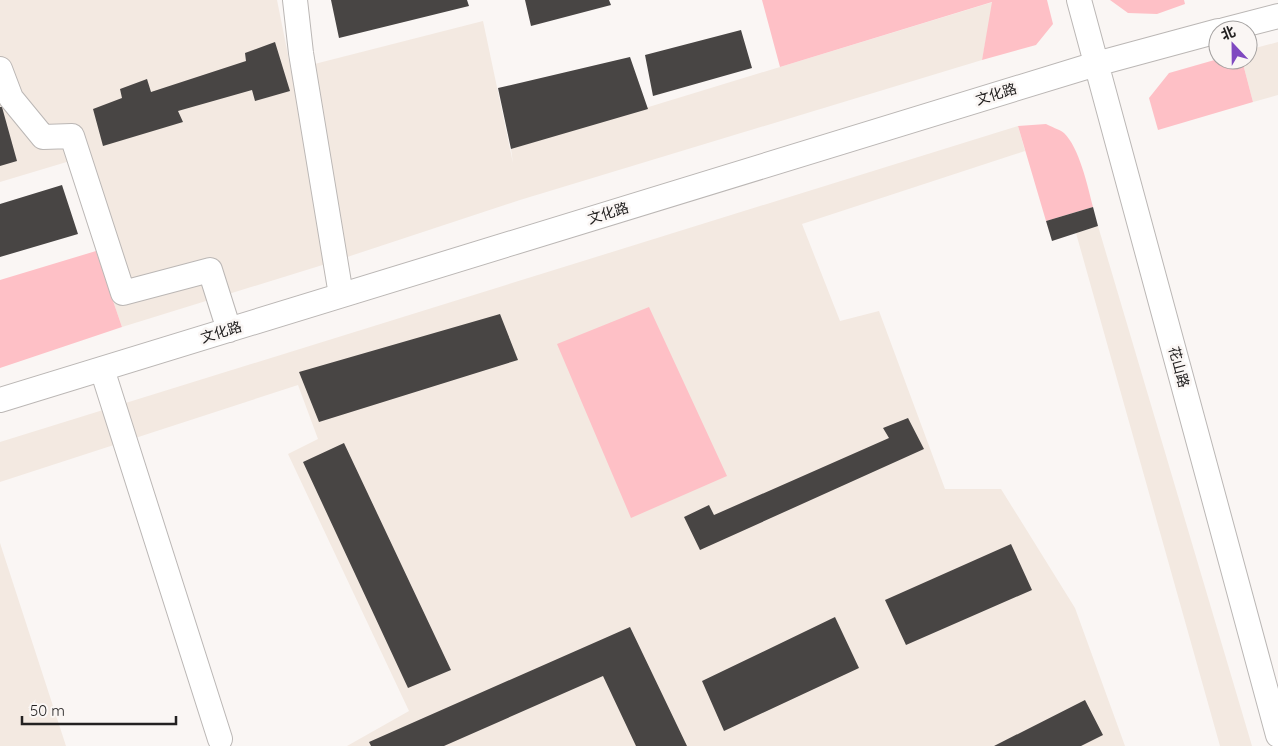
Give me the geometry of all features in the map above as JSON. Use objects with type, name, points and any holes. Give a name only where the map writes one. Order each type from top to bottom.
[{"type":"street","points":[[295,0],[300,53],[341,295]]},
{"type":"street","name":"花山路","points":[[1079,0],[1278,735]]},
{"type":"street","points":[[1258,21],[1278,16]]},
{"type":"street","name":"文化路","points":[[0,400],[1096,64],[1208,35]]},
{"type":"street","points":[[0,69],[11,98],[43,137],[72,136],[123,293],[210,270],[230,330]]},
{"type":"street","points":[[102,369],[220,739]]},
{"type":"shaded area","points":[[0,0],[277,0],[291,70],[483,21],[513,163],[511,149],[993,2],[982,60],[520,200],[329,263],[122,327],[96,251],[70,161],[0,182]]},
{"type":"shaded area","points":[[762,0],[1047,0],[1053,24],[1036,45],[982,60],[992,2],[780,67]]},
{"type":"shaded area","points":[[1110,0],[1184,0],[1185,4],[1157,14],[1128,13]]},
{"type":"shaded area","points":[[1278,42],[1278,95],[1253,102],[1245,70],[1258,70],[1258,47]]},
{"type":"shaded area","points":[[1208,62],[1208,70],[1245,70],[1253,102],[1158,130],[1149,98],[1169,73]]},
{"type":"shaded area","points":[[1046,124],[1060,130],[1069,139],[1082,168],[1093,207],[1046,221],[1018,126]]},
{"type":"shaded area","points":[[1018,126],[1025,151],[802,224],[840,321],[879,311],[945,489],[1001,489],[1075,608],[1125,746],[347,746],[409,711],[288,454],[318,439],[298,385],[0,482],[0,442]]},
{"type":"shaded area","points":[[1098,226],[1252,746],[1220,746],[1076,233]]},
{"type":"shaded area","points":[[96,251],[122,327],[0,368],[0,280]]},
{"type":"shaded area","points":[[649,307],[727,476],[631,518],[557,344]]},
{"type":"shaded area","points":[[0,543],[66,746],[0,746]]},
{"type":"building","points":[[331,0],[467,0],[469,6],[339,38]]},
{"type":"building","points":[[525,0],[609,0],[611,5],[531,26]]},
{"type":"building","points":[[741,30],[752,68],[653,96],[645,55]]},
{"type":"building","points":[[275,42],[290,91],[255,101],[252,90],[178,111],[183,122],[103,146],[93,109],[122,98],[120,89],[147,79],[151,92],[246,61],[245,53]]},
{"type":"building","points":[[630,57],[648,109],[511,149],[498,88]]},
{"type":"building","points":[[0,107],[2,107],[17,161],[0,166]]},
{"type":"building","points":[[62,185],[78,234],[0,257],[0,204]]},
{"type":"building","points":[[1093,207],[1098,226],[1052,241],[1046,221]]},
{"type":"building","points":[[500,314],[518,360],[319,422],[299,372]]},
{"type":"building","points":[[908,418],[924,449],[700,550],[684,517],[709,505],[714,515],[889,438],[883,428]]},
{"type":"building","points":[[344,443],[451,670],[408,688],[303,462]]},
{"type":"building","points":[[1011,544],[1032,590],[906,645],[885,600]]},
{"type":"building","points":[[835,617],[859,668],[724,731],[702,681]]},
{"type":"building","points":[[630,627],[687,746],[636,746],[603,676],[444,746],[371,746],[369,742]]},
{"type":"building","points":[[1085,700],[1103,735],[1081,746],[994,746]]}]
